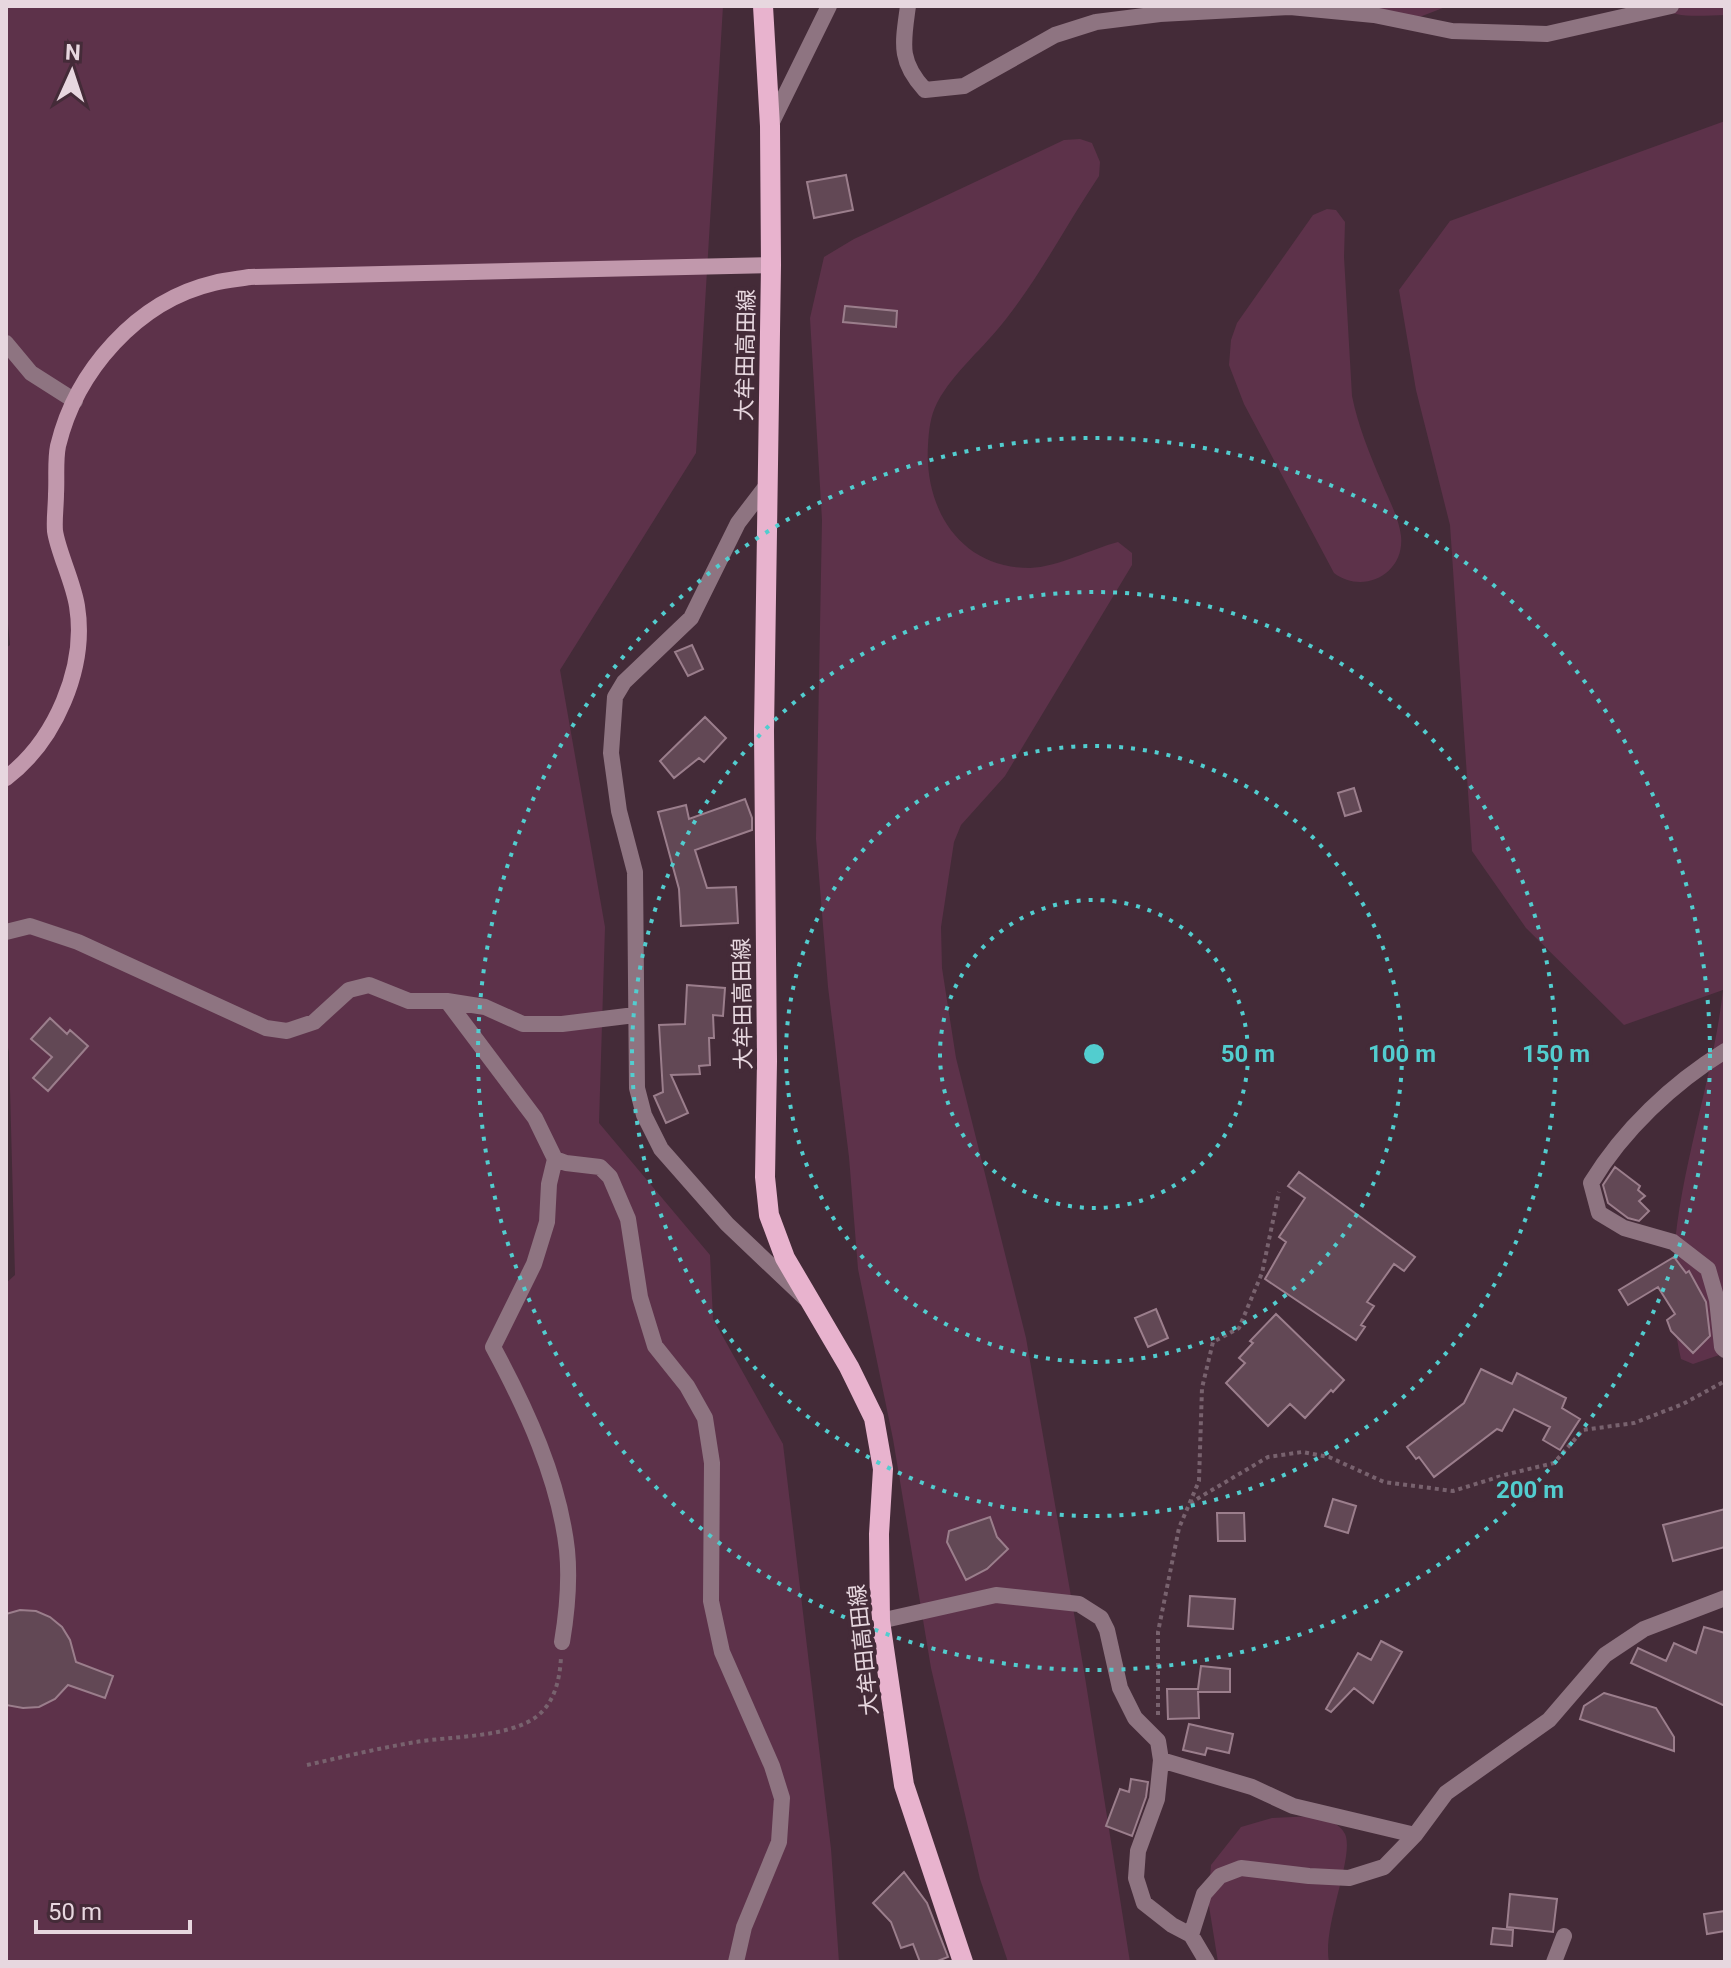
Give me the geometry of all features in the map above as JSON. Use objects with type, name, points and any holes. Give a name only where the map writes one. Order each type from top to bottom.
[{"type":"main road","name":"大牟田高田線","points":[[763,6],[770,126],[771,265],[764,731],[765,1177],[769,1215],[785,1258],[849,1367],[874,1418],[883,1469],[879,1534],[880,1621],[904,1785],[963,1962]]},
{"type":"street","points":[[770,126],[829,6]]},
{"type":"street","points":[[908,6],[903,48],[909,73],[925,90],[964,86],[1055,35],[1096,22],[1160,14],[1290,7],[1374,15],[1452,31],[1547,34],[1671,6]]},
{"type":"street","points":[[6,778],[43,740],[69,688],[75,657],[78,609],[70,572],[55,532],[57,449],[90,371],[116,339],[143,317],[212,283],[250,277],[771,265]]},
{"type":"street","points":[[6,343],[31,373],[75,401]]},
{"type":"street","points":[[767,485],[738,523],[691,618],[624,682],[615,697],[611,753],[619,811],[635,872],[637,1088],[644,1115],[661,1149],[727,1224],[811,1304]]},
{"type":"street","points":[[6,932],[30,926],[78,942],[266,1028],[287,1031],[314,1022],[349,990],[369,985],[409,1001],[447,1001],[485,1007],[523,1024],[562,1024],[635,1015]]},
{"type":"street","points":[[447,1001],[535,1118],[555,1159],[549,1184],[547,1222],[538,1250],[493,1347],[517,1392],[553,1485],[567,1549],[568,1609],[562,1642]]},
{"type":"street","points":[[1725,1051],[1697,1068],[1624,1136],[1591,1183],[1599,1213],[1624,1228],[1673,1242],[1708,1269],[1717,1300],[1722,1347],[1725,1350]]},
{"type":"street","points":[[555,1159],[600,1167],[610,1177],[628,1219],[640,1297],[655,1346],[687,1386],[705,1418],[712,1463],[711,1601],[722,1652],[772,1766],[782,1798],[779,1842],[744,1927],[736,1962]]},
{"type":"street","points":[[880,1621],[996,1595],[1079,1604],[1101,1618],[1107,1630],[1120,1688],[1135,1718],[1158,1741],[1161,1760],[1157,1799],[1138,1851],[1136,1878],[1144,1903],[1172,1925],[1191,1935],[1207,1962]]},
{"type":"street","points":[[1191,1935],[1204,1894],[1220,1876],[1241,1868],[1349,1878],[1384,1867],[1415,1835],[1446,1793],[1549,1720],[1605,1655],[1644,1629],[1725,1598]]},
{"type":"street","points":[[1161,1760],[1252,1787],[1293,1806],[1415,1835]]},
{"type":"street","points":[[1554,1962],[1564,1936]]},
{"type":"path","points":[[1158,1741],[1158,1632],[1179,1528],[1199,1481],[1202,1388],[1213,1342],[1239,1328],[1262,1273],[1279,1192]]},
{"type":"path","points":[[1190,1503],[1268,1457],[1302,1452],[1329,1457],[1384,1482],[1453,1491],[1554,1463],[1583,1430],[1634,1423],[1683,1404],[1725,1381]]},
{"type":"path","points":[[307,1765],[416,1742],[483,1734],[537,1717],[550,1701],[560,1677],[562,1642]]},
{"type":"shaded area","points":[[6,6],[723,6],[696,453],[560,670],[605,927],[599,1123],[710,1255],[713,1319],[783,1444],[831,1849],[839,1962],[6,1962],[6,1283],[15,1275],[9,1052],[6,1039],[6,648],[10,645],[6,603]]},
{"type":"shaded area","points":[[1181,6],[1448,6],[1404,23]]},
{"type":"shaded area","points":[[1660,6],[1725,6],[1725,15],[1682,15]]},
{"type":"shaded area","points":[[1725,121],[1725,1353],[1693,1364],[1681,1359],[1674,1312],[1673,1266],[1686,1174],[1723,990],[1624,1025],[1526,928],[1472,851],[1450,525],[1416,390],[1399,290],[1450,221]]},
{"type":"shaded area","points":[[1080,139],[1092,143],[1100,162],[1099,176],[1018,302],[944,391],[933,413],[928,445],[928,469],[940,512],[966,546],[984,558],[1030,568],[1063,561],[1118,542],[1132,553],[1132,565],[1005,776],[961,825],[954,842],[941,927],[942,968],[956,1058],[1026,1338],[1084,1671],[1130,1962],[1008,1962],[980,1879],[931,1668],[893,1439],[858,1269],[849,1157],[828,987],[816,839],[822,520],[810,318],[824,257],[854,239],[1064,140]]},
{"type":"shaded area","points":[[1327,209],[1336,210],[1345,222],[1344,257],[1352,396],[1361,429],[1401,536],[1396,561],[1380,577],[1369,581],[1357,582],[1334,573],[1244,404],[1229,365],[1231,340],[1237,323],[1313,215]]},
{"type":"shaded area","points":[[1314,1816],[1339,1827],[1345,1834],[1347,1844],[1330,1930],[1329,1962],[1218,1962],[1208,1900],[1211,1865],[1241,1827],[1272,1818]]},
{"type":"building","points":[[846,175],[853,210],[814,218],[807,182]]},
{"type":"building","points":[[845,306],[897,311],[896,327],[843,322]]},
{"type":"building","points":[[692,645],[703,669],[688,676],[675,652]]},
{"type":"building","points":[[705,717],[726,738],[704,762],[699,758],[674,778],[660,761]]},
{"type":"building","points":[[1354,788],[1361,811],[1345,816],[1338,793]]},
{"type":"building","points":[[745,799],[752,818],[752,830],[695,850],[707,888],[736,887],[738,923],[681,926],[679,889],[658,812],[686,805],[689,819]]},
{"type":"building","points":[[687,985],[725,988],[723,1016],[713,1015],[714,1038],[709,1038],[710,1065],[699,1066],[700,1074],[671,1075],[688,1113],[666,1123],[654,1096],[663,1092],[659,1025],[685,1024]]},
{"type":"building","points":[[50,1018],[67,1034],[70,1030],[88,1046],[48,1091],[33,1078],[52,1057],[31,1039]]},
{"type":"building","points":[[1615,1167],[1640,1186],[1638,1190],[1645,1196],[1639,1201],[1649,1211],[1639,1221],[1628,1218],[1608,1203],[1603,1185]]},
{"type":"building","points":[[1299,1172],[1415,1257],[1404,1271],[1394,1264],[1367,1302],[1374,1306],[1361,1325],[1365,1327],[1356,1340],[1265,1279],[1286,1242],[1279,1237],[1305,1198],[1288,1186]]},
{"type":"building","points":[[1674,1257],[1686,1273],[1689,1271],[1706,1302],[1710,1336],[1693,1353],[1671,1331],[1667,1320],[1675,1314],[1658,1287],[1628,1305],[1619,1290]]},
{"type":"building","points":[[1156,1309],[1168,1338],[1148,1347],[1135,1318]]},
{"type":"building","points":[[1276,1314],[1344,1380],[1305,1418],[1290,1404],[1268,1426],[1226,1383],[1245,1363],[1239,1358],[1253,1343],[1250,1341]]},
{"type":"building","points":[[1481,1369],[1512,1384],[1517,1373],[1566,1398],[1562,1408],[1580,1419],[1560,1450],[1543,1440],[1550,1427],[1514,1409],[1502,1431],[1497,1429],[1434,1477],[1407,1447],[1464,1403]]},
{"type":"building","points":[[1333,1499],[1356,1506],[1348,1533],[1325,1526]]},
{"type":"building","points":[[1725,1509],[1725,1547],[1673,1561],[1663,1525]]},
{"type":"building","points":[[1217,1513],[1244,1513],[1245,1541],[1218,1541]]},
{"type":"building","points":[[990,1517],[997,1537],[1008,1549],[987,1569],[966,1580],[947,1542],[949,1531]]},
{"type":"building","points":[[1190,1596],[1235,1599],[1233,1629],[1188,1626]]},
{"type":"building","points":[[20,1610],[36,1611],[50,1617],[62,1627],[70,1640],[76,1662],[113,1676],[105,1698],[68,1685],[55,1699],[39,1707],[6,1705],[6,1614]]},
{"type":"building","points":[[1704,1627],[1725,1633],[1725,1706],[1631,1663],[1638,1648],[1666,1661],[1674,1643],[1696,1653]]},
{"type":"building","points":[[1381,1641],[1402,1652],[1373,1703],[1354,1688],[1331,1712],[1326,1709],[1358,1653],[1371,1660]]},
{"type":"building","points":[[1201,1666],[1230,1669],[1230,1692],[1198,1692],[1199,1718],[1168,1719],[1167,1689],[1198,1689]]},
{"type":"building","points":[[1604,1693],[1656,1708],[1674,1737],[1674,1751],[1580,1719],[1584,1706]]},
{"type":"building","points":[[1189,1724],[1233,1734],[1229,1753],[1207,1748],[1205,1755],[1183,1750]]},
{"type":"building","points":[[1131,1779],[1148,1782],[1132,1836],[1106,1826],[1120,1789],[1129,1792]]},
{"type":"building","points":[[904,1872],[927,1903],[948,1957],[935,1962],[920,1962],[913,1944],[901,1948],[891,1922],[873,1903]]},
{"type":"building","points":[[1510,1894],[1557,1899],[1553,1932],[1507,1927]]},
{"type":"building","points":[[1725,1911],[1725,1931],[1707,1934],[1704,1914]]},
{"type":"building","points":[[1493,1928],[1513,1930],[1512,1946],[1491,1944]]}]
